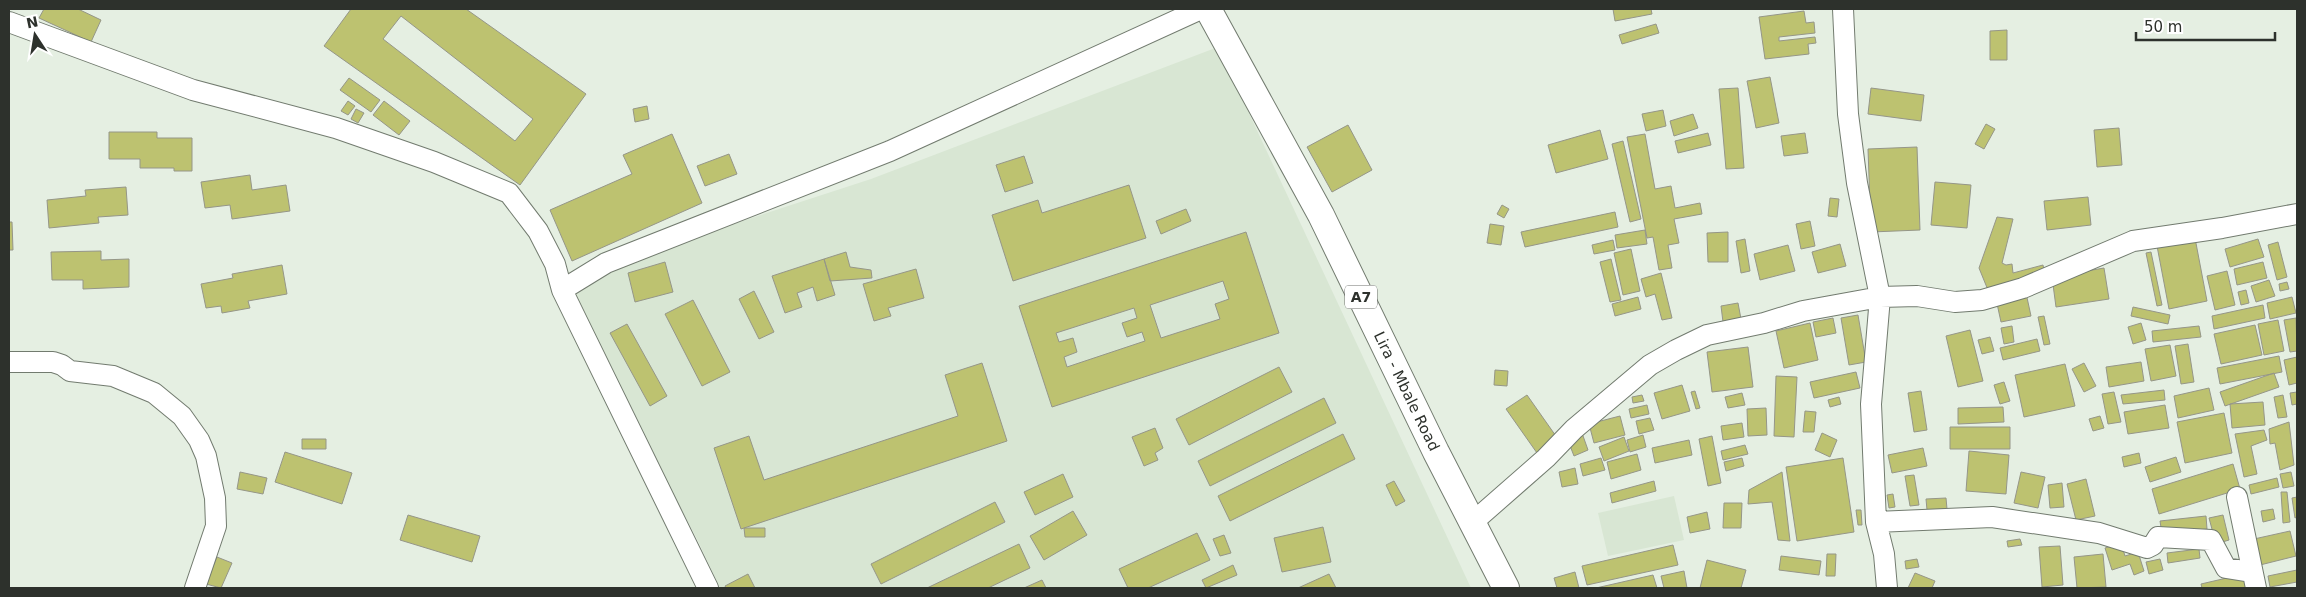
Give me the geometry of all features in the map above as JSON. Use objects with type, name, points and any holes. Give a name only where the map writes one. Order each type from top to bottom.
[{"type":"main road","name":"Lira - Mbale Road","points":[[1208,9],[1321,215],[1436,452],[1474,522],[1506,588]]},
{"type":"street","points":[[562,290],[606,263],[890,151],[1202,9]]},
{"type":"street","points":[[1843,9],[1848,114],[1857,183],[1880,297],[1871,404],[1876,522],[1884,554],[1887,588]]},
{"type":"street","points":[[9,22],[193,90],[336,128],[434,162],[509,193],[538,231],[555,264],[562,290],[708,588]]},
{"type":"street","points":[[1474,522],[1546,458],[1574,429],[1650,365],[1707,335],[1764,323],[1803,311],[1880,297],[1917,296],[1955,302],[1982,300],[2023,288],[2133,241],[2222,228],[2297,214]]},
{"type":"street","points":[[9,362],[53,362],[62,365],[70,371],[113,376],[154,393],[182,416],[199,440],[206,456],[215,498],[216,526],[195,588]]},
{"type":"street","points":[[2237,497],[2254,580]]},
{"type":"street","points":[[1876,522],[1992,518],[2099,533],[2148,548],[2153,545],[2158,537],[2211,540],[2226,568],[2254,580]]},
{"type":"shaded area","points":[[1218,47],[1471,588],[720,588],[698,541],[570,295],[611,269],[724,227],[871,179]]},
{"type":"shaded area","points":[[1674,496],[1684,540],[1608,556],[1598,513]]},
{"type":"building","points":[[44,9],[78,9],[101,20],[91,42],[39,18]]},
{"type":"building","points":[[351,9],[466,9],[586,94],[520,185],[324,46]],"holes":[[[401,16],[533,119],[515,141],[383,39]]]},
{"type":"building","points":[[1613,9],[1651,9],[1652,14],[1615,21]]},
{"type":"building","points":[[1804,11],[1806,23],[1814,22],[1815,33],[1779,37],[1779,41],[1815,37],[1816,43],[1808,44],[1809,54],[1765,59],[1759,17]]},
{"type":"building","points":[[1656,24],[1659,33],[1622,44],[1619,35]]},
{"type":"building","points":[[2007,30],[2007,60],[1990,60],[1990,31]]},
{"type":"building","points":[[1770,77],[1779,123],[1756,128],[1747,81]]},
{"type":"building","points":[[349,78],[380,100],[371,112],[340,90]]},
{"type":"building","points":[[1738,88],[1744,168],[1726,169],[1719,89]]},
{"type":"building","points":[[1871,88],[1924,95],[1921,121],[1868,114]]},
{"type":"building","points":[[348,101],[355,106],[348,115],[341,111]]},
{"type":"building","points":[[384,101],[410,121],[399,135],[373,115]]},
{"type":"building","points":[[647,106],[649,119],[635,122],[633,109]]},
{"type":"building","points":[[356,109],[364,113],[358,123],[351,119]]},
{"type":"building","points":[[1663,110],[1666,126],[1646,131],[1642,114]]},
{"type":"building","points":[[1693,114],[1698,128],[1674,136],[1670,121]]},
{"type":"building","points":[[1986,124],[1995,129],[1984,149],[1975,144]]},
{"type":"building","points":[[1348,125],[1372,170],[1332,192],[1307,147]]},
{"type":"building","points":[[2119,128],[2122,165],[2097,167],[2094,130]]},
{"type":"building","points":[[1600,130],[1608,159],[1556,173],[1548,145]]},
{"type":"building","points":[[109,132],[157,132],[157,138],[192,138],[192,171],[174,171],[174,168],[140,168],[140,159],[109,159]]},
{"type":"building","points":[[1708,133],[1711,145],[1678,153],[1675,141]]},
{"type":"building","points":[[1805,133],[1808,153],[1784,156],[1781,136]]},
{"type":"building","points":[[672,134],[702,203],[572,261],[550,210],[632,174],[623,155]]},
{"type":"building","points":[[1645,134],[1655,189],[1671,186],[1675,208],[1700,203],[1702,214],[1674,219],[1679,243],[1668,245],[1672,268],[1659,270],[1653,237],[1647,238],[1627,137]]},
{"type":"building","points":[[1623,141],[1641,219],[1630,222],[1612,144]]},
{"type":"building","points":[[1917,147],[1920,230],[1871,232],[1868,149]]},
{"type":"building","points":[[729,154],[737,174],[705,186],[697,166]]},
{"type":"building","points":[[1024,156],[1033,183],[1005,192],[996,165]]},
{"type":"building","points":[[250,175],[252,190],[286,185],[290,211],[232,219],[230,205],[205,208],[201,182]]},
{"type":"building","points":[[1935,182],[1971,185],[1967,228],[1931,225]]},
{"type":"building","points":[[1129,185],[1146,238],[1013,281],[992,215],[1038,200],[1042,213]]},
{"type":"building","points":[[126,187],[128,215],[98,217],[99,223],[49,228],[47,200],[86,196],[85,190]]},
{"type":"building","points":[[2088,197],[2091,225],[2047,230],[2044,201]]},
{"type":"building","points":[[1830,198],[1839,199],[1837,217],[1828,216]]},
{"type":"building","points":[[1502,205],[1509,209],[1504,218],[1497,214]]},
{"type":"building","points":[[1186,209],[1191,221],[1161,234],[1156,221]]},
{"type":"building","points":[[1615,212],[1618,227],[1525,247],[1521,232]]},
{"type":"building","points":[[1997,217],[2013,219],[2002,263],[2006,265],[2012,264],[2013,273],[2043,265],[2045,275],[1990,295],[1979,268]]},
{"type":"building","points":[[1810,221],[1815,246],[1801,249],[1796,224]]},
{"type":"building","points":[[9,222],[12,222],[13,250],[9,250]]},
{"type":"building","points":[[1490,224],[1504,226],[1501,245],[1487,243]]},
{"type":"building","points":[[1645,230],[1647,244],[1617,248],[1615,235]]},
{"type":"building","points":[[1246,232],[1279,333],[1052,407],[1019,306]],"holes":[[[1223,281],[1229,299],[1215,304],[1220,319],[1161,338],[1150,305]],[[1134,308],[1137,318],[1122,323],[1127,337],[1142,332],[1145,341],[1067,367],[1064,357],[1077,352],[1073,338],[1059,342],[1056,333]]]},
{"type":"building","points":[[1728,232],[1728,262],[1708,262],[1707,233]]},
{"type":"building","points":[[2195,238],[2207,301],[2169,309],[2157,246]]},
{"type":"building","points":[[1745,239],[1750,271],[1741,273],[1736,241]]},
{"type":"building","points":[[2258,239],[2264,257],[2230,267],[2225,249]]},
{"type":"building","points":[[1613,240],[1615,250],[1594,254],[1592,245]]},
{"type":"building","points":[[2278,242],[2287,277],[2277,280],[2268,245]]},
{"type":"building","points":[[1840,244],[1846,266],[1818,273],[1812,252]]},
{"type":"building","points":[[1788,245],[1795,271],[1760,280],[1754,254]]},
{"type":"building","points":[[1631,249],[1640,291],[1623,295],[1614,253]]},
{"type":"building","points":[[101,251],[101,260],[129,259],[129,287],[83,289],[83,280],[52,280],[51,252]]},
{"type":"building","points":[[846,252],[850,267],[871,270],[872,278],[830,281],[824,259]]},
{"type":"building","points":[[2151,252],[2162,305],[2157,306],[2146,253]]},
{"type":"building","points":[[824,259],[835,295],[817,301],[813,287],[797,293],[802,307],[785,313],[772,276]]},
{"type":"building","points":[[1611,259],[1621,300],[1610,302],[1600,262]]},
{"type":"building","points":[[665,262],[673,292],[635,302],[628,273]]},
{"type":"building","points":[[2263,262],[2267,278],[2237,285],[2234,269]]},
{"type":"building","points":[[282,265],[287,294],[248,301],[250,308],[222,313],[221,306],[206,308],[201,284],[233,278],[232,274]]},
{"type":"building","points":[[2104,268],[2109,299],[2056,307],[2052,277]]},
{"type":"building","points":[[916,269],[924,298],[888,308],[891,316],[874,321],[863,284]]},
{"type":"building","points":[[2227,271],[2235,305],[2215,310],[2207,276]]},
{"type":"building","points":[[1661,273],[1672,318],[1662,320],[1655,294],[1646,297],[1641,279]]},
{"type":"building","points":[[2269,280],[2275,296],[2256,302],[2251,286]]},
{"type":"building","points":[[2287,282],[2289,289],[2280,291],[2279,284]]},
{"type":"building","points":[[2246,290],[2249,303],[2241,305],[2238,292]]},
{"type":"building","points":[[754,291],[774,332],[759,339],[739,299]]},
{"type":"building","points":[[2026,293],[2031,316],[2001,322],[1996,299]]},
{"type":"building","points":[[1638,297],[1641,309],[1615,316],[1612,304]]},
{"type":"building","points":[[2292,297],[2296,313],[2270,319],[2267,303]]},
{"type":"building","points":[[693,300],[730,372],[702,386],[665,314]]},
{"type":"building","points":[[1738,303],[1741,319],[1723,322],[1721,306]]},
{"type":"building","points":[[2263,305],[2265,318],[2214,329],[2212,316]]},
{"type":"building","points":[[2133,307],[2170,315],[2168,324],[2131,316]]},
{"type":"building","points":[[1858,315],[1866,362],[1849,365],[1841,318]]},
{"type":"building","points":[[2044,316],[2050,344],[2044,345],[2038,317]]},
{"type":"building","points":[[1833,318],[1836,333],[1816,337],[1813,322]]},
{"type":"building","points":[[2296,318],[2297,351],[2290,352],[2284,320]]},
{"type":"building","points":[[2278,320],[2284,351],[2264,355],[2258,324]]},
{"type":"building","points":[[1810,323],[1818,360],[1784,368],[1776,331]]},
{"type":"building","points":[[2141,323],[2146,340],[2133,344],[2128,327]]},
{"type":"building","points":[[627,324],[667,396],[650,406],[610,333]]},
{"type":"building","points":[[2255,325],[2262,355],[2221,364],[2214,334]]},
{"type":"building","points":[[2012,326],[2014,342],[2004,344],[2001,328]]},
{"type":"building","points":[[2199,326],[2201,337],[2153,342],[2152,331]]},
{"type":"building","points":[[1970,330],[1983,381],[1958,387],[1946,336]]},
{"type":"building","points":[[1990,337],[1994,351],[1982,354],[1978,340]]},
{"type":"building","points":[[2037,339],[2040,351],[2003,360],[2000,348]]},
{"type":"building","points":[[2188,344],[2194,382],[2181,384],[2175,346]]},
{"type":"building","points":[[2170,345],[2176,376],[2151,381],[2145,349]]},
{"type":"building","points":[[1748,347],[1753,387],[1712,392],[1707,352]]},
{"type":"building","points":[[2279,356],[2282,372],[2220,384],[2217,368]]},
{"type":"building","points":[[2297,357],[2297,383],[2289,385],[2284,360]]},
{"type":"building","points":[[2141,362],[2144,381],[2109,387],[2106,367]]},
{"type":"building","points":[[982,363],[1007,441],[741,529],[714,448],[749,436],[764,480],[958,416],[945,375]]},
{"type":"building","points":[[2084,363],[2096,386],[2084,392],[2072,369]]},
{"type":"building","points":[[2065,364],[2075,406],[2024,417],[2015,375]]},
{"type":"building","points":[[1279,367],[1292,392],[1189,445],[1176,419]]},
{"type":"building","points":[[1495,370],[1508,371],[1507,386],[1494,385]]},
{"type":"building","points":[[1856,372],[1860,388],[1814,398],[1810,382]]},
{"type":"building","points":[[2274,373],[2279,387],[2225,406],[2220,392]]},
{"type":"building","points":[[1776,376],[1797,377],[1794,437],[1774,436]]},
{"type":"building","points":[[2004,382],[2010,401],[2000,404],[1994,385]]},
{"type":"building","points":[[1682,385],[1690,411],[1662,419],[1654,393]]},
{"type":"building","points":[[2209,388],[2214,410],[2178,418],[2174,396]]},
{"type":"building","points":[[2164,390],[2165,400],[2123,404],[2121,395]]},
{"type":"building","points":[[1695,391],[1700,408],[1696,409],[1691,392]]},
{"type":"building","points":[[1921,391],[1927,430],[1914,432],[1908,393]]},
{"type":"building","points":[[2114,392],[2121,422],[2108,424],[2102,394]]},
{"type":"building","points":[[2297,392],[2297,404],[2292,405],[2290,393]]},
{"type":"building","points":[[1742,393],[1745,405],[1728,408],[1725,397]]},
{"type":"building","points":[[1527,395],[1558,439],[1537,453],[1506,409]]},
{"type":"building","points":[[1642,395],[1644,401],[1633,403],[1632,397]]},
{"type":"building","points":[[2283,395],[2287,417],[2278,418],[2274,397]]},
{"type":"building","points":[[1839,397],[1841,404],[1830,407],[1828,400]]},
{"type":"building","points":[[1324,398],[1336,423],[1210,486],[1198,461]]},
{"type":"building","points":[[2263,402],[2265,425],[2232,428],[2230,404]]},
{"type":"building","points":[[1647,405],[1649,414],[1631,418],[1629,409]]},
{"type":"building","points":[[2165,405],[2169,428],[2128,434],[2124,412]]},
{"type":"building","points":[[2003,407],[2004,422],[1958,424],[1958,408]]},
{"type":"building","points":[[1766,408],[1767,435],[1748,436],[1747,409]]},
{"type":"building","points":[[1805,411],[1816,412],[1814,432],[1803,432]]},
{"type":"building","points":[[2224,413],[2232,453],[2185,463],[2177,422]]},
{"type":"building","points":[[1620,416],[1625,435],[1594,443],[1589,424]]},
{"type":"building","points":[[2100,416],[2104,428],[2093,431],[2089,419]]},
{"type":"building","points":[[1650,418],[1654,430],[1639,434],[1636,421]]},
{"type":"building","points":[[2289,422],[2294,465],[2280,470],[2275,443],[2270,444],[2269,429]]},
{"type":"building","points":[[1742,423],[1744,437],[1723,440],[1721,426]]},
{"type":"building","points":[[1950,427],[2010,427],[2010,449],[1950,449]]},
{"type":"building","points":[[1155,428],[1163,448],[1155,453],[1158,460],[1144,466],[1132,437]]},
{"type":"building","points":[[2264,430],[2267,440],[2251,446],[2257,474],[2244,477],[2235,434]]},
{"type":"building","points":[[1582,433],[1588,450],[1574,456],[1567,438]]},
{"type":"building","points":[[1822,433],[1837,440],[1830,457],[1815,450]]},
{"type":"building","points":[[1343,434],[1355,459],[1230,521],[1218,496]]},
{"type":"building","points":[[1643,435],[1646,447],[1630,452],[1627,440]]},
{"type":"building","points":[[1712,436],[1721,483],[1708,486],[1699,439]]},
{"type":"building","points":[[1624,437],[1629,451],[1604,461],[1599,447]]},
{"type":"building","points":[[302,439],[326,439],[326,449],[302,449]]},
{"type":"building","points":[[1689,440],[1692,455],[1655,463],[1652,448]]},
{"type":"building","points":[[1745,445],[1748,454],[1723,460],[1721,451]]},
{"type":"building","points":[[1923,448],[1927,466],[1892,473],[1888,455]]},
{"type":"building","points":[[1969,451],[2009,455],[2006,494],[1966,491]]},
{"type":"building","points":[[285,452],[352,473],[342,504],[275,482]]},
{"type":"building","points":[[2139,453],[2141,463],[2124,467],[2122,457]]},
{"type":"building","points":[[1637,454],[1641,470],[1611,479],[1607,462]]},
{"type":"building","points":[[2176,457],[2181,472],[2150,482],[2145,467]]},
{"type":"building","points":[[1601,458],[1605,470],[1583,476],[1580,464]]},
{"type":"building","points":[[1742,458],[1744,466],[1726,471],[1724,462]]},
{"type":"building","points":[[1843,458],[1854,532],[1797,541],[1786,467]]},
{"type":"building","points":[[2233,464],[2240,489],[2159,514],[2152,489]]},
{"type":"building","points":[[1575,468],[1578,484],[1562,487],[1559,472]]},
{"type":"building","points":[[240,472],[267,478],[263,494],[237,489]]},
{"type":"building","points":[[1782,472],[1790,541],[1778,540],[1772,502],[1748,504],[1749,490]]},
{"type":"building","points":[[2021,472],[2045,477],[2038,508],[2014,503]]},
{"type":"building","points":[[2291,472],[2294,486],[2283,488],[2280,474]]},
{"type":"building","points":[[1063,474],[1073,497],[1035,515],[1024,492]]},
{"type":"building","points":[[1914,475],[1919,505],[1910,506],[1905,476]]},
{"type":"building","points":[[2277,478],[2279,487],[2251,494],[2249,485]]},
{"type":"building","points":[[2086,479],[2095,516],[2076,520],[2067,484]]},
{"type":"building","points":[[1394,481],[1405,501],[1396,506],[1386,485]]},
{"type":"building","points":[[1654,481],[1656,491],[1612,503],[1610,493]]},
{"type":"building","points":[[2062,483],[2064,507],[2050,508],[2048,485]]},
{"type":"building","points":[[2281,492],[2287,492],[2290,522],[2283,523]]},
{"type":"building","points":[[1893,494],[1895,507],[1889,508],[1887,495]]},
{"type":"building","points":[[2297,497],[2297,517],[2295,518],[2292,498]]},
{"type":"building","points":[[1946,498],[1947,509],[1927,510],[1926,499]]},
{"type":"building","points":[[995,502],[1005,522],[881,584],[871,564]]},
{"type":"building","points":[[1724,503],[1742,503],[1741,528],[1723,528]]},
{"type":"building","points":[[2273,509],[2275,519],[2263,522],[2261,511]]},
{"type":"building","points":[[1856,510],[1861,510],[1862,525],[1858,525]]},
{"type":"building","points":[[1073,511],[1087,535],[1044,560],[1030,536]]},
{"type":"building","points":[[1707,512],[1710,529],[1690,533],[1687,517]]},
{"type":"building","points":[[408,515],[480,536],[472,562],[400,540]]},
{"type":"building","points":[[2223,515],[2229,540],[2216,544],[2209,518]]},
{"type":"building","points":[[2206,516],[2207,529],[2162,534],[2160,521]]},
{"type":"building","points":[[1323,527],[1331,562],[1282,572],[1274,538]]},
{"type":"building","points":[[744,528],[765,528],[765,537],[745,537]]},
{"type":"building","points":[[2290,531],[2296,556],[2260,565],[2254,539]]},
{"type":"building","points":[[1197,533],[1210,560],[1148,588],[1128,588],[1119,569]]},
{"type":"building","points":[[1224,535],[1231,553],[1220,556],[1213,539]]},
{"type":"building","points":[[2020,539],[2022,545],[2008,547],[2007,541]]},
{"type":"building","points":[[2121,543],[2125,556],[2138,552],[2144,571],[2134,575],[2130,564],[2112,570],[2105,548]]},
{"type":"building","points":[[1019,544],[1030,568],[988,588],[927,588]]},
{"type":"building","points":[[1673,545],[1678,565],[1587,585],[1582,566]]},
{"type":"building","points":[[2060,546],[2063,585],[2042,587],[2039,547]]},
{"type":"building","points":[[2199,549],[2200,558],[2168,563],[2167,553]]},
{"type":"building","points":[[1827,554],[1836,554],[1835,576],[1826,576]]},
{"type":"building","points":[[2103,554],[2106,587],[2077,588],[2074,557]]},
{"type":"building","points":[[1781,556],[1821,561],[1819,575],[1779,570]]},
{"type":"building","points":[[217,557],[232,563],[221,588],[206,584]]},
{"type":"building","points":[[1917,559],[1919,567],[1906,569],[1905,561]]},
{"type":"building","points":[[2160,559],[2163,570],[2149,574],[2146,562]]},
{"type":"building","points":[[1707,560],[1746,570],[1741,588],[1700,588]]},
{"type":"building","points":[[1233,565],[1237,575],[1206,588],[1202,580]]},
{"type":"building","points":[[2297,570],[2297,582],[2270,587],[2268,576]]},
{"type":"building","points":[[1684,571],[1687,588],[1664,588],[1661,576]]},
{"type":"building","points":[[1575,572],[1579,588],[1557,588],[1554,578]]},
{"type":"building","points":[[1915,573],[1935,581],[1932,588],[1908,588]]},
{"type":"building","points":[[748,574],[755,588],[726,588],[725,586]]},
{"type":"building","points":[[1329,574],[1336,588],[1298,588]]},
{"type":"building","points":[[2244,574],[2247,588],[2202,588],[2201,584]]},
{"type":"building","points":[[1653,575],[1657,588],[1596,588]]},
{"type":"building","points":[[1042,580],[1046,588],[1024,588]]}]
